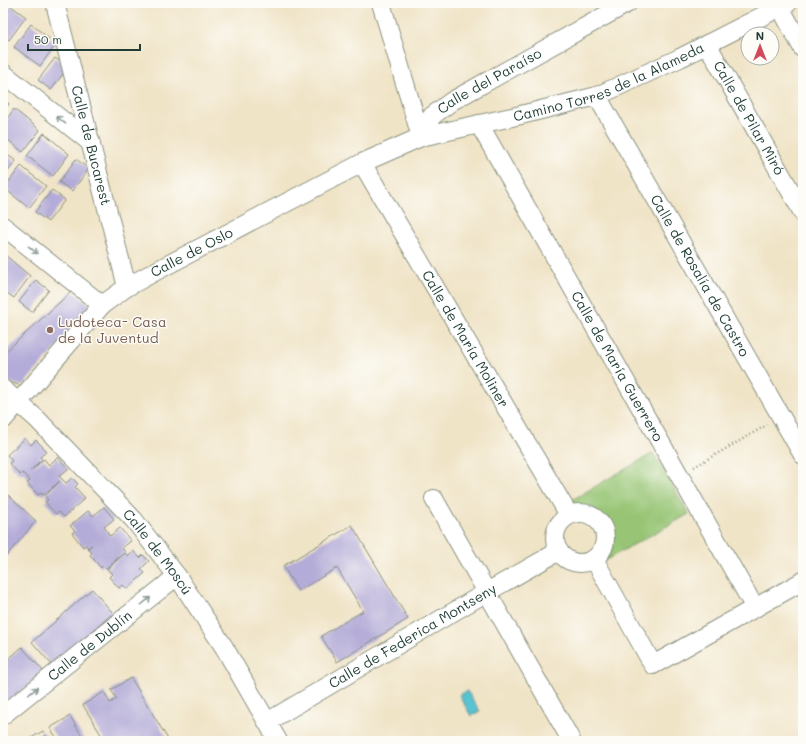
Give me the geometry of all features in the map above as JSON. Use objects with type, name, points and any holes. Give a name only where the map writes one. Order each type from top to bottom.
[{"type":"street","name":"Calle de Bucarest","points":[[55,3],[92,143],[127,287]]},
{"type":"street","points":[[381,3],[421,137]]},
{"type":"street","name":"Calle del Paraíso","points":[[421,137],[432,116],[452,101],[628,3]]},
{"type":"street","points":[[784,5],[803,48]]},
{"type":"street","name":"Camino Torres de la Alameda","points":[[421,137],[597,96],[707,44],[784,5]]},
{"type":"street","name":"Calle de Pilar Miró","points":[[707,44],[803,213]]},
{"type":"street","points":[[3,73],[92,143]]},
{"type":"street","name":"Calle de Rosalía de Castro","points":[[597,96],[803,455]]},
{"type":"street","name":"Calle de María Guerrero","points":[[479,124],[755,608]]},
{"type":"street","name":"Calle de Oslo","points":[[3,420],[102,305],[127,287],[362,163],[421,137]]},
{"type":"street","name":"Calle de María Moliner","points":[[362,163],[569,515]]},
{"type":"street","points":[[3,226],[102,305]]},
{"type":"street","name":"Calle de Moscú","points":[[3,389],[38,419],[134,520],[177,576],[224,647],[278,741]]},
{"type":"street","points":[[434,499],[571,740]]},
{"type":"street","points":[[577,512],[586,513],[594,516],[602,525],[606,538],[600,554],[594,559],[578,563],[564,557],[559,551],[556,544],[555,535],[557,527],[562,520],[569,515],[577,512]]},
{"type":"street","name":"Calle de Federica Montseny","points":[[267,722],[559,551]]},
{"type":"street","points":[[594,559],[653,665],[803,581]]},
{"type":"street","name":"Calle de Dublín","points":[[3,715],[177,576]]},
{"type":"path","points":[[679,476],[781,417]]},
{"type":"green space","points":[[653,453],[689,514],[604,561],[602,559],[607,550],[609,540],[609,531],[606,523],[593,512],[574,508],[570,501]]},
{"type":"water","points":[[467,691],[480,711],[471,716],[459,695]]},
{"type":"building","points":[[3,3],[7,3],[26,17],[9,40],[3,35]]},
{"type":"building","points":[[31,24],[56,44],[40,66],[14,47]]},
{"type":"building","points":[[55,58],[68,67],[51,90],[38,80]]},
{"type":"building","points":[[3,99],[9,104],[3,111]]},
{"type":"building","points":[[14,109],[40,130],[23,152],[3,136],[3,124]]},
{"type":"building","points":[[44,133],[69,154],[53,176],[27,156]]},
{"type":"building","points":[[3,152],[16,161],[3,178]]},
{"type":"building","points":[[76,159],[89,169],[72,191],[59,182]]},
{"type":"building","points":[[21,166],[46,186],[29,208],[4,188]]},
{"type":"building","points":[[52,190],[65,200],[48,222],[35,212]]},
{"type":"building","points":[[5,255],[30,276],[14,298],[3,290],[3,258]]},
{"type":"building","points":[[36,280],[49,290],[32,312],[19,302]]},
{"type":"building","name":"Ludoteca- Casa de la Juventud","points":[[72,291],[93,307],[22,386],[3,380],[3,354]]},
{"type":"building","points":[[25,438],[31,445],[36,440],[47,451],[40,457],[42,459],[30,471],[44,459],[49,465],[58,457],[68,469],[59,476],[66,483],[72,478],[78,484],[75,487],[85,498],[64,517],[59,512],[56,514],[45,502],[48,500],[45,496],[60,481],[43,495],[41,493],[38,495],[27,483],[30,481],[25,475],[22,473],[20,475],[9,463],[12,461],[7,455]]},
{"type":"building","points":[[8,495],[36,521],[3,560],[3,502]]},
{"type":"building","points":[[104,507],[114,519],[104,527],[110,536],[120,528],[131,541],[122,548],[125,552],[106,568],[103,565],[101,568],[90,555],[92,553],[86,545],[83,547],[72,533],[75,531],[70,526],[88,511],[93,516]]},
{"type":"building","points":[[352,525],[408,619],[337,662],[321,636],[363,611],[337,568],[298,591],[283,566]]},
{"type":"building","points":[[133,551],[140,558],[143,555],[149,561],[141,569],[145,573],[127,589],[123,585],[119,588],[109,577],[112,574],[107,569],[125,553],[128,556]]},
{"type":"building","points":[[92,589],[113,613],[53,666],[32,642]]},
{"type":"building","points":[[22,647],[44,672],[3,708],[3,664]]},
{"type":"building","points":[[131,678],[169,741],[105,741],[83,705],[104,692],[110,703],[117,699],[111,690]]},
{"type":"building","points":[[70,716],[85,741],[49,741],[56,737],[50,728]]},
{"type":"building","points":[[43,731],[49,741],[26,741]]},
{"type":"place","name":"Ludoteca- Casa de la Juventud","points":[[50,330]]}]
